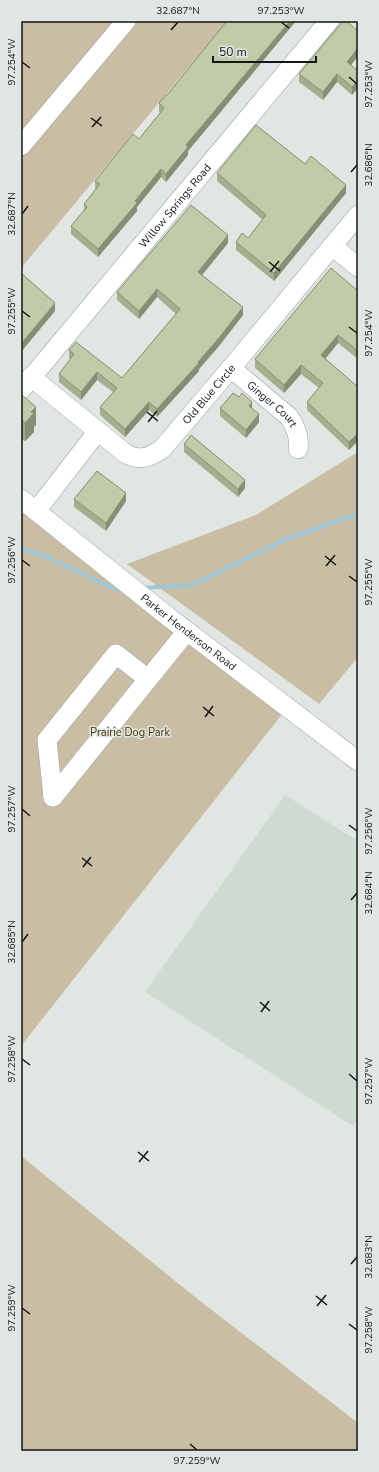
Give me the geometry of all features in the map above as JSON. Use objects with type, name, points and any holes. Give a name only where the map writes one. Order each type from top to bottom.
[{"type":"street","points":[[21,146],[126,21]]},
{"type":"street","name":"Willow Springs Road","points":[[26,384],[328,21]]},
{"type":"street","name":"Old Blue Circle","points":[[26,384],[98,431],[126,454],[136,459],[150,457],[162,449],[358,215]]},
{"type":"street","points":[[332,246],[358,266]]},
{"type":"street","name":"Ginger Court","points":[[231,368],[290,417],[295,425],[299,442],[298,449]]},
{"type":"street","points":[[36,511],[98,431]]},
{"type":"street","name":"Parker Henderson Road","points":[[21,499],[171,619],[358,761]]},
{"type":"street","points":[[148,679],[116,654],[47,740],[53,797],[187,631]]},
{"type":"shaded area","points":[[285,795],[358,841],[358,1118],[353,1126],[145,992]]},
{"type":"green space","points":[[21,21],[227,21],[21,268]]},
{"type":"green space","points":[[358,452],[358,657],[319,704],[127,564],[256,515]]},
{"type":"green space","name":"Prairie Dog Park","points":[[21,508],[283,713],[21,1046]]},
{"type":"green space","points":[[21,1156],[195,1297],[358,1423],[358,1451],[21,1451]]},
{"type":"building","points":[[227,21],[290,21],[186,145],[188,147],[166,174],[161,169],[135,201],[137,203],[98,249],[71,226],[87,207],[84,204],[100,184],[95,181],[133,134],[139,139],[164,108],[159,103]]},
{"type":"building","points":[[343,21],[346,21],[358,31],[358,48],[347,62],[358,71],[358,80],[352,87],[337,74],[323,92],[299,74]]},
{"type":"building","points":[[256,125],[305,164],[311,156],[346,185],[274,273],[236,242],[242,233],[248,238],[266,215],[217,173]]},
{"type":"building","points":[[191,205],[228,235],[198,272],[243,307],[198,362],[199,363],[157,409],[149,402],[125,429],[100,407],[117,388],[97,372],[81,392],[59,374],[74,354],[69,350],[76,342],[122,378],[180,309],[157,289],[139,311],[117,292]]},
{"type":"building","points":[[331,268],[358,291],[358,351],[338,335],[321,355],[358,387],[358,397],[356,399],[358,401],[358,433],[349,442],[307,402],[323,383],[301,365],[284,385],[255,359]]},
{"type":"building","points":[[21,273],[55,303],[21,344]]},
{"type":"building","points":[[233,393],[239,397],[242,393],[252,402],[249,406],[259,414],[246,430],[220,408]]},
{"type":"building","points":[[22,395],[36,407],[31,412],[34,413],[25,423],[23,421],[21,424],[21,396]]},
{"type":"building","points":[[191,435],[245,480],[238,489],[184,444]]},
{"type":"building","points":[[97,471],[126,493],[106,523],[74,499]]},
{"type":"waterway","points":[[142,588],[192,585],[289,538],[358,514]]},
{"type":"waterway","points":[[21,548],[49,558],[114,589],[124,589]]}]
